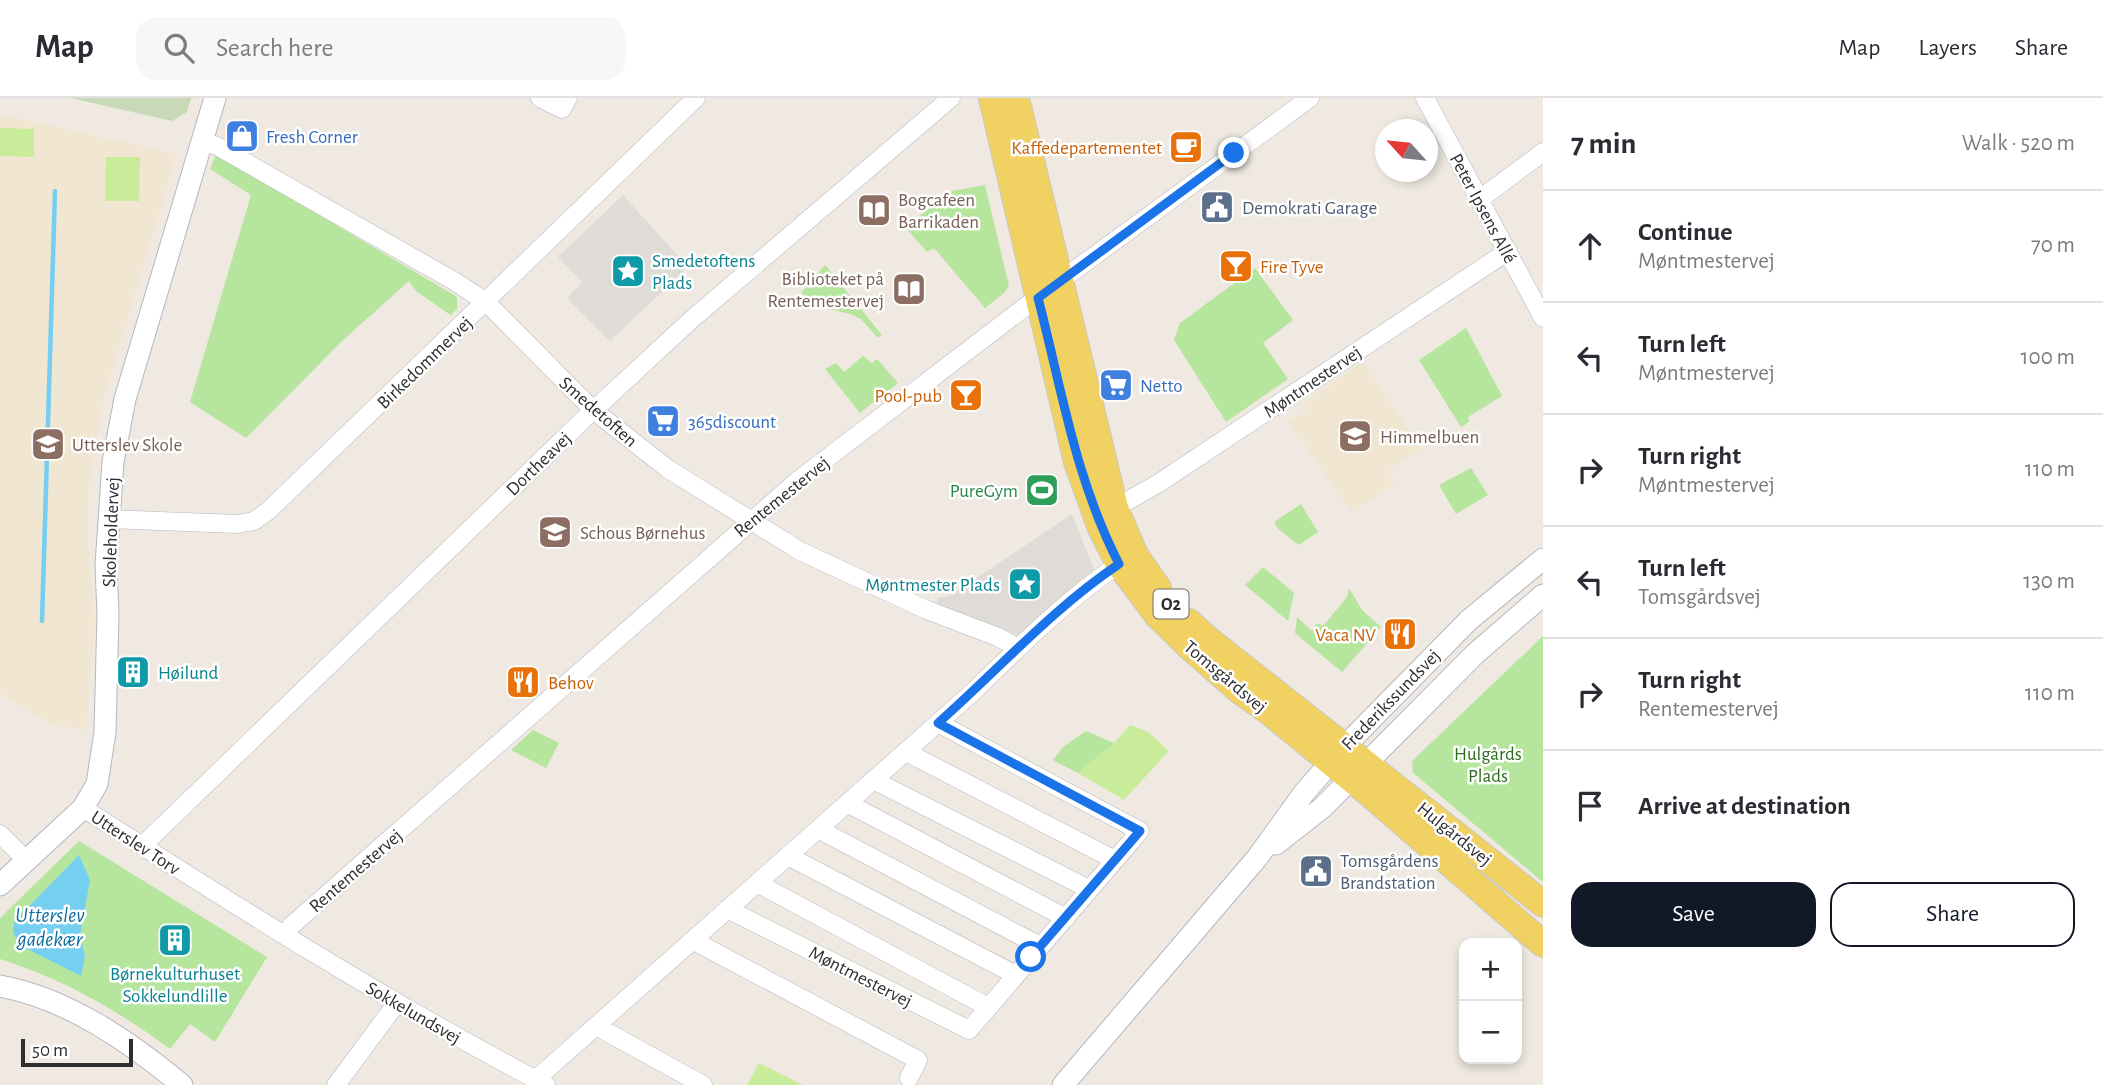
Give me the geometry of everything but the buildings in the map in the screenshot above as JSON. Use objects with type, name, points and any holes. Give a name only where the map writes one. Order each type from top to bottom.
[{"type":"main road","name":"Tomsgårdsvej","points":[[992,98],[1077,462],[1100,526],[1119,564],[1158,616],[1240,691],[1350,761]]},
{"type":"main road","name":"Tomsgårdsvej","points":[[1016,98],[1115,508],[1135,555],[1152,582],[1205,637],[1350,761]]},
{"type":"main road","name":"Hulgårdsvej","points":[[1350,761],[1543,904]]},
{"type":"main road","name":"Hulgårdsvej","points":[[1350,761],[1543,944]]},
{"type":"street","name":"Skoleholdervej","points":[[83,808],[97,784],[105,732],[108,519],[113,462],[125,399],[215,98]]},
{"type":"street","points":[[540,98],[562,109],[568,98]]},
{"type":"street","name":"Birkedommervej","points":[[108,519],[237,524],[254,520],[268,511],[696,98]]},
{"type":"street","name":"Dortheavej","points":[[142,846],[593,410],[702,309],[951,98]]},
{"type":"street","name":"Rentemestervej","points":[[285,935],[291,926],[615,642],[748,521],[1038,298],[1310,98]]},
{"type":"street","name":"Peter Ipsens Allé","points":[[1425,98],[1543,318]]},
{"type":"street","name":"Smedetoften","points":[[202,141],[217,146],[454,281],[486,302],[593,410],[668,469],[748,521],[800,551],[854,577],[998,637],[1017,648]]},
{"type":"street","points":[[1480,199],[1543,152]]},
{"type":"street","name":"Møntmestervej","points":[[1115,508],[1159,482],[1508,251]]},
{"type":"street","name":"Frederikssundsvej","points":[[1063,1085],[1257,858],[1322,808],[1350,761],[1446,641],[1543,559]]},
{"type":"street","points":[[540,1082],[596,1026],[906,752],[1017,648],[1119,564]]},
{"type":"street","name":"Frederikssundsvej","points":[[1350,761],[1475,653],[1540,603]]},
{"type":"street","name":"Møntmestervej","points":[[727,909],[969,1030],[1140,831],[938,723]]},
{"type":"street","points":[[906,752],[1115,860]]},
{"type":"street","points":[[873,780],[1089,889]]},
{"type":"street","points":[[847,803],[1066,918]]},
{"type":"street","name":"Utterslev Torv","points":[[0,885],[83,808],[204,887],[285,935]]},
{"type":"street","points":[[818,829],[1040,946]]},
{"type":"street","points":[[0,834],[26,860]]},
{"type":"street","points":[[788,856],[1016,975]]},
{"type":"street","name":"Møntmestervej","points":[[757,883],[988,1007]]},
{"type":"street","name":"Sokkelundsvej","points":[[285,935],[396,1004],[540,1082]]},
{"type":"street","points":[[692,940],[918,1060],[909,1077]]},
{"type":"street","points":[[0,986],[20,990],[82,1016],[138,1050],[176,1083]]},
{"type":"street","points":[[336,1085],[396,1004]]},
{"type":"street","points":[[596,1026],[703,1085]]},
{"type":"shaded area","name":"Utterslev Skole","points":[[0,114],[177,154],[103,402],[89,487],[88,543],[95,620],[86,731],[50,724],[0,694]]},
{"type":"shaded area","name":"Smedetoftens Plads","points":[[623,195],[688,267],[610,341],[567,298],[582,282],[558,257]]},
{"type":"shaded area","name":"Himmelbuen","points":[[1363,362],[1422,450],[1388,470],[1395,484],[1352,513],[1288,422],[1306,410],[1303,403]]},
{"type":"shaded area","name":"Møntmester Plads","points":[[1072,514],[1095,572],[1020,636],[937,608],[938,598],[950,596]]},
{"type":"green space","points":[[71,98],[191,98],[187,112],[172,121]]},
{"type":"green space","points":[[0,128],[34,129],[34,157],[0,156]]},
{"type":"green space","points":[[216,154],[454,295],[457,298],[457,309],[451,315],[416,291],[409,281],[342,341],[246,438],[190,402],[251,195],[210,169]]},
{"type":"green space","points":[[106,157],[140,157],[139,201],[105,201]]},
{"type":"green space","points":[[985,185],[1009,286],[985,308],[934,248],[927,252],[905,227],[952,191]]},
{"type":"green space","points":[[825,265],[882,335],[878,338],[861,319],[824,308],[801,293]]},
{"type":"green space","points":[[1255,268],[1293,320],[1263,343],[1288,379],[1226,422],[1174,340],[1180,323]]},
{"type":"green space","points":[[1466,328],[1502,396],[1468,417],[1469,422],[1461,427],[1419,360]]},
{"type":"green space","points":[[863,356],[872,363],[877,359],[898,383],[860,413],[825,369],[836,363],[844,372]]},
{"type":"green space","points":[[1471,468],[1488,495],[1456,514],[1439,485]]},
{"type":"green space","points":[[1301,504],[1318,532],[1299,545],[1278,529],[1274,522]]},
{"type":"green space","points":[[1263,567],[1294,593],[1288,621],[1245,585]]},
{"type":"green space","points":[[1349,588],[1362,610],[1381,627],[1342,672],[1295,633],[1297,617],[1312,631],[1316,624],[1324,625],[1347,597]]},
{"type":"green space","name":"Hulgårds Plads","points":[[1543,636],[1543,882],[1413,773],[1412,761]]},
{"type":"green space","points":[[1130,725],[1148,732],[1169,751],[1124,800],[1078,773],[1114,743]]},
{"type":"green space","points":[[533,730],[559,743],[546,768],[511,750]]},
{"type":"green space","points":[[1086,731],[1114,743],[1078,773],[1053,760],[1063,747]]},
{"type":"green space","points":[[79,841],[267,957],[215,1042],[190,1024],[170,1049],[89,997],[0,959],[0,918]]},
{"type":"green space","points":[[759,1063],[803,1085],[747,1085]]},
{"type":"water","name":"Utterslev gadekær","points":[[79,855],[90,880],[80,936],[85,956],[81,976],[19,945],[13,932],[14,922]]},
{"type":"waterway","points":[[42,621],[55,191]]},
{"type":"place","name":"Fresh Corner","points":[[242,136]]},
{"type":"place","name":"Kaffedepartementet","points":[[1186,147]]},
{"type":"place","name":"Demokrati Garage","points":[[1217,207]]},
{"type":"place","name":"Bogcafeen Barrikaden","points":[[874,210]]},
{"type":"place","name":"Fire Tyve","points":[[1236,266]]},
{"type":"place","name":"Smedetoftens Plads","points":[[628,271]]},
{"type":"place","name":"Biblioteket på Rentemestervej","points":[[909,289]]},
{"type":"place","name":"Netto","points":[[1116,385]]},
{"type":"place","name":"Pool-pub","points":[[966,395]]},
{"type":"place","name":"365discount","points":[[663,421]]},
{"type":"place","name":"Himmelbuen","points":[[1355,436]]},
{"type":"place","name":"Utterslev Skole","points":[[48,444]]},
{"type":"place","name":"PureGym","points":[[1042,490]]},
{"type":"place","name":"Schous Børnehus","points":[[555,532]]},
{"type":"place","name":"Møntmester Plads","points":[[1025,584]]},
{"type":"place","name":"Vaca NV","points":[[1400,634]]},
{"type":"place","name":"Høilund","points":[[133,672]]},
{"type":"place","name":"Behov","points":[[523,682]]},
{"type":"place","name":"Tomsgårdens Brandstation","points":[[1316,871]]},
{"type":"place","name":"Børnekulturhuset Sokkelundlille","points":[[175,940]]},
{"type":"route","points":[[1031,957],[1140,831],[938,723],[1017,648],[1119,564],[1100,526],[1077,462],[1038,298],[1234,153]]}]
